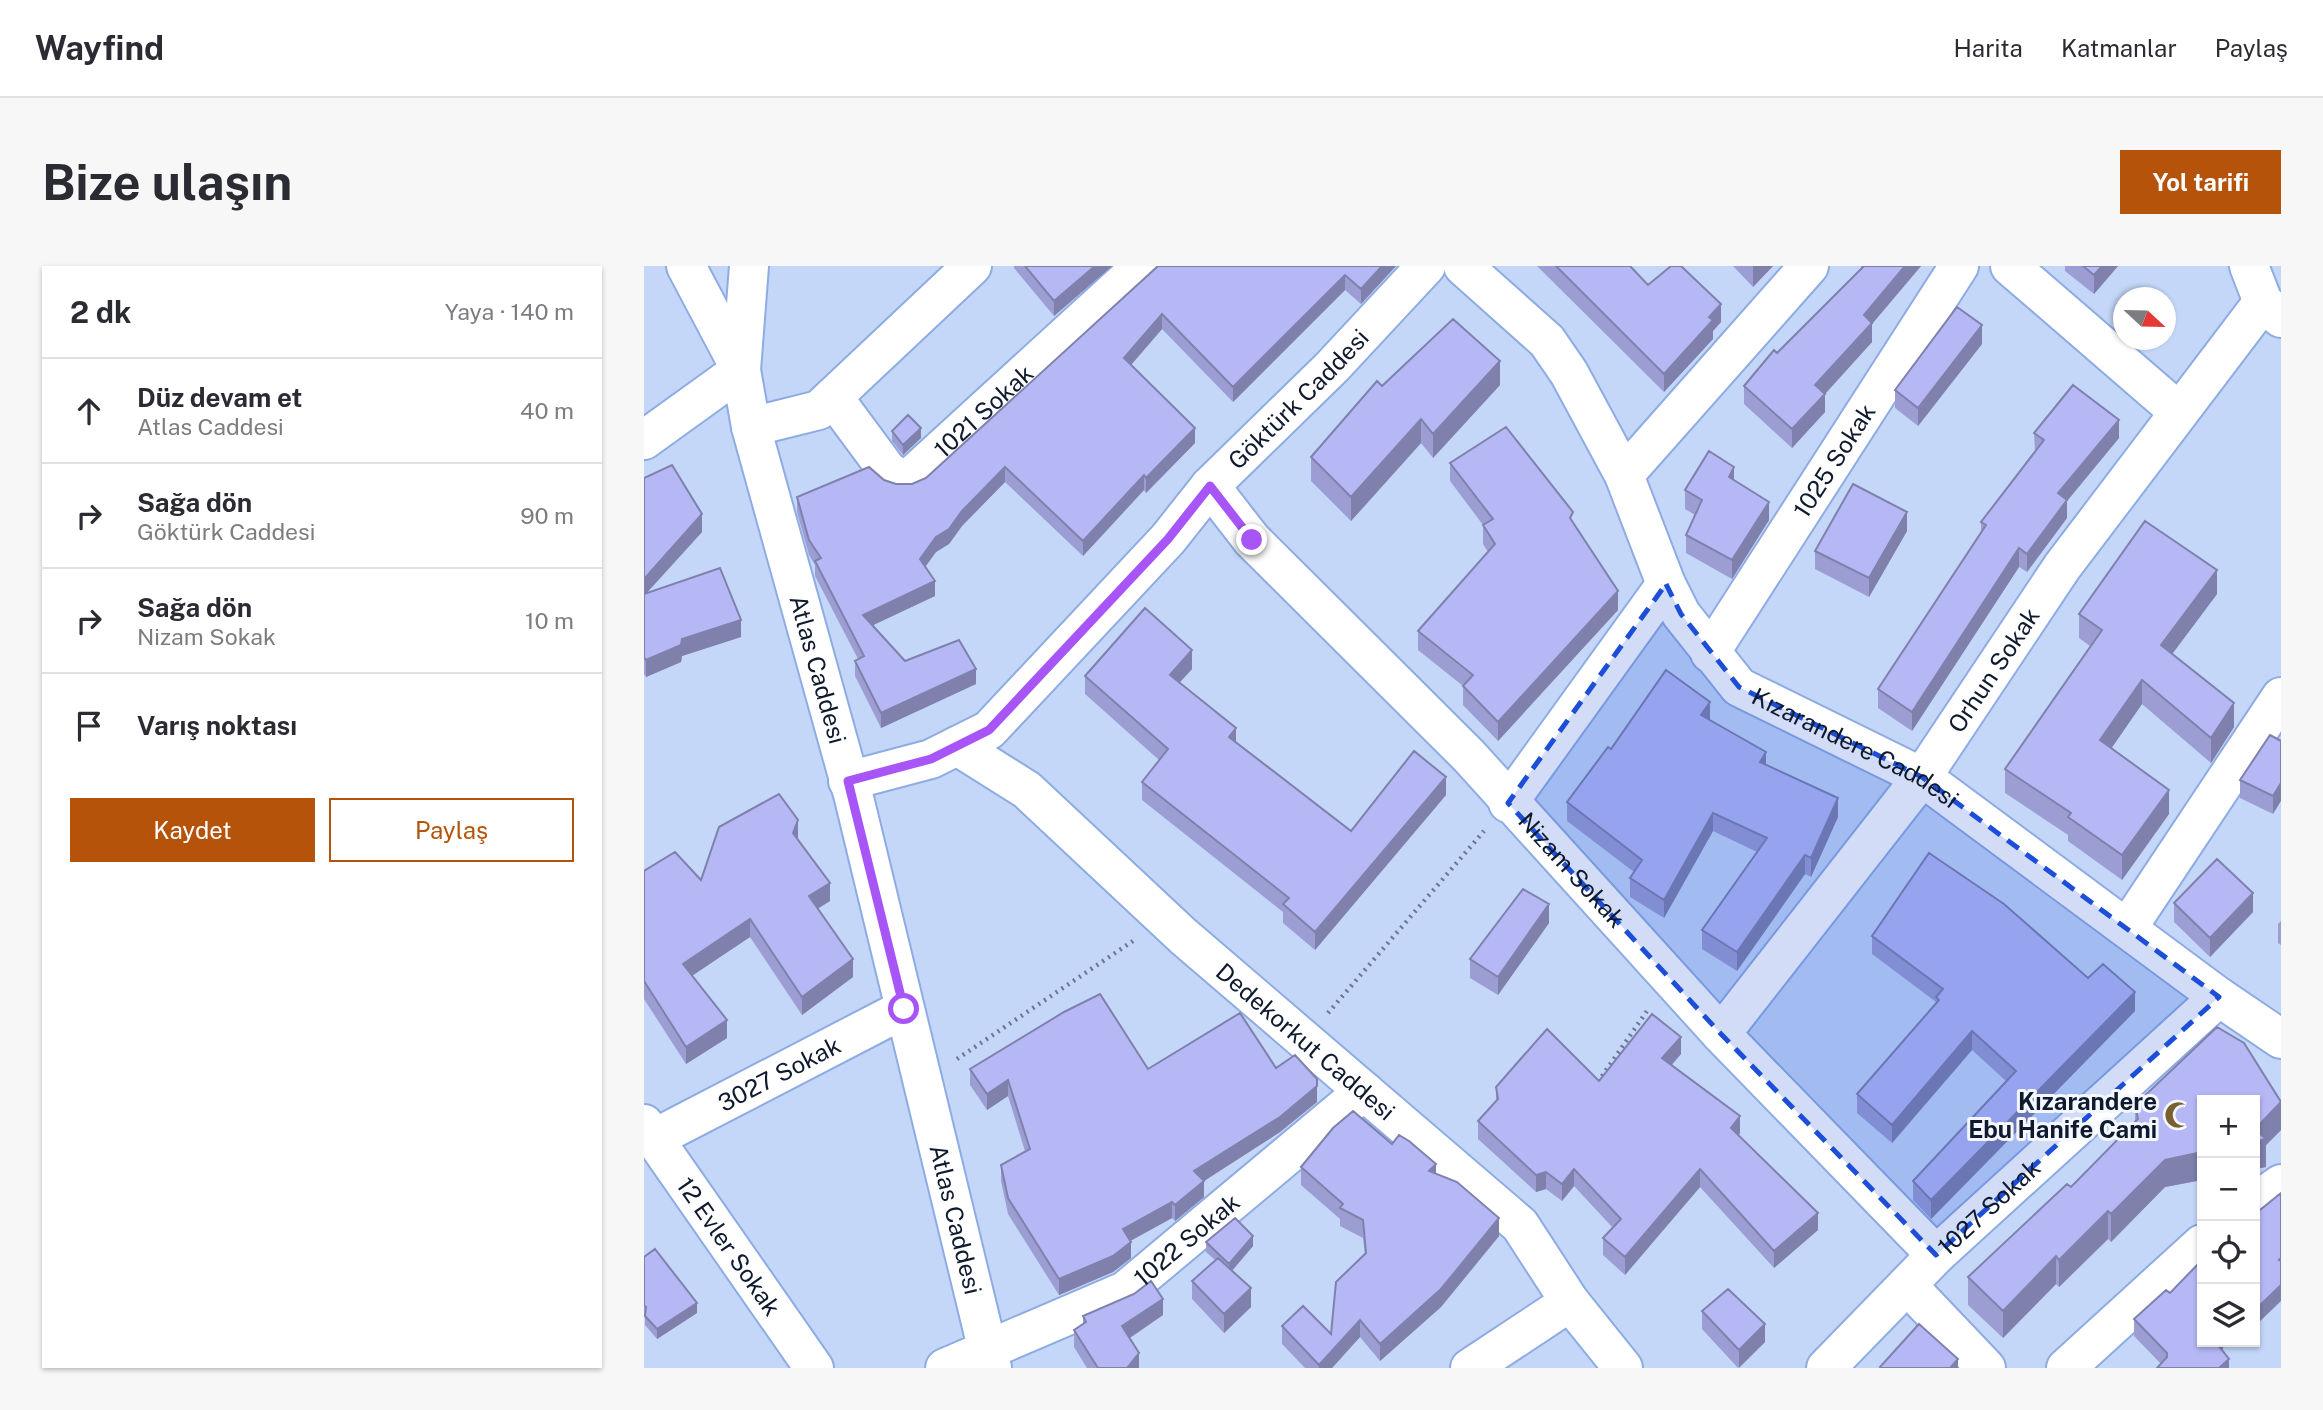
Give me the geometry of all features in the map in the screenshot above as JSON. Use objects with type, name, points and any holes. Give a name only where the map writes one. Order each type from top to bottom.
[{"type":"street","name":"Atlas Caddesi","points":[[686,266],[741,370],[751,428],[848,781],[989,1358]]},
{"type":"street","points":[[644,440],[741,370],[749,266]]},
{"type":"street","name":"1021 Sokak","points":[[833,397],[887,470],[897,477],[911,477],[1142,266]]},
{"type":"street","name":"Göktürk Caddesi","points":[[848,781],[931,759],[989,730],[1168,539],[1210,486],[1332,367],[1426,266]]},
{"type":"street","name":"Kızarandere Caddesi","points":[[1463,266],[1547,341],[1592,412],[1623,475],[1666,584],[1681,614],[1740,687],[1922,777],[2128,926],[2220,997],[2280,1035]]},
{"type":"street","points":[[1623,475],[1809,266]]},
{"type":"street","name":"1025 Sokak","points":[[1710,653],[1959,266]]},
{"type":"street","points":[[2010,266],[2179,412]]},
{"type":"street","points":[[2249,266],[2272,310]]},
{"type":"street","points":[[751,428],[819,411],[964,269]]},
{"type":"street","name":"Orhun Sokak","points":[[1721,1034],[1922,777],[2062,567],[2179,412],[2272,310]]},
{"type":"street","name":"Nizam Sokak","points":[[1210,486],[1252,540],[1469,756],[1508,803],[1721,1034],[1936,1255]]},
{"type":"street","points":[[1508,803],[1666,584]]},
{"type":"street","points":[[2128,926],[2281,697]]},
{"type":"street","name":"Dedekorkut Caddesi","points":[[957,746],[1027,790],[1166,919],[1520,1225],[1570,1302],[1623,1368]]},
{"type":"street","name":"1027 Sokak","points":[[1826,1368],[1936,1255],[2220,997]]},
{"type":"street","name":"3027 Sokak","points":[[649,1132],[904,1009]]},
{"type":"street","name":"1022 Sokak","points":[[945,1368],[989,1358],[1125,1291],[1364,1091]]},
{"type":"street","name":"12 Evler Sokak","points":[[649,1132],[814,1368]]},
{"type":"street","points":[[2260,1199],[2281,1184]]},
{"type":"street","points":[[2066,1368],[2197,1249]]},
{"type":"street","points":[[1907,1285],[1986,1368]]},
{"type":"street","points":[[1470,1368],[1570,1302]]},
{"type":"path","points":[[1305,1040],[1508,803]]},
{"type":"path","points":[[922,1083],[1066,982],[1166,919]]},
{"type":"path","points":[[1597,1085],[1670,978]]},
{"type":"highlighted area","points":[[1666,584],[1681,614],[1739,687],[1922,777],[2219,997],[1936,1255],[1721,1034],[1508,803]]},
{"type":"building","points":[[1025,266],[1095,266],[1054,301]]},
{"type":"building","points":[[1158,266],[1382,266],[1361,289],[1345,275],[1233,387],[1162,314],[1124,358],[1195,428],[1146,478],[1144,475],[1083,541],[1005,467],[962,511],[949,529],[936,537],[920,559],[935,581],[863,615],[905,661],[959,640],[976,669],[881,713],[855,661],[864,656],[815,561],[821,558],[809,540],[797,497],[869,467],[884,480],[896,484],[912,484],[926,478]]},
{"type":"building","points":[[1556,266],[1630,266],[1648,285],[1671,266],[1681,266],[1721,304],[1709,317],[1713,320],[1664,374]]},
{"type":"building","points":[[1864,266],[1905,266],[1864,315],[1872,323],[1815,385],[1825,394],[1792,429],[1744,386],[1774,350],[1777,353]]},
{"type":"building","points":[[2083,266],[2102,266],[2094,275]]},
{"type":"building","points":[[1957,307],[1982,325],[1918,408],[1895,390]]},
{"type":"building","points":[[1453,319],[1500,361],[1433,434],[1421,419],[1351,497],[1311,457],[1377,381],[1382,386]]},
{"type":"building","points":[[2073,385],[2119,420],[2058,493],[2067,500],[2027,554],[2019,548],[1912,712],[1878,689],[1986,525],[1981,522],[2044,440],[2034,433]]},
{"type":"building","points":[[908,415],[921,428],[903,445],[892,431]]},
{"type":"building","points":[[1506,427],[1573,512],[1570,518],[1618,591],[1498,722],[1463,686],[1473,675],[1418,631],[1495,544],[1483,525],[1493,519],[1450,463]]},
{"type":"building","points":[[1709,451],[1734,467],[1729,477],[1769,502],[1732,560],[1686,535],[1702,500],[1685,490]]},
{"type":"building","points":[[672,465],[702,514],[644,579],[644,478]]},
{"type":"building","points":[[1853,484],[1907,512],[1869,578],[1815,551]]},
{"type":"building","points":[[2145,521],[2217,570],[2161,645],[2234,703],[2211,738],[2142,680],[2100,740],[2169,790],[2122,855],[2068,817],[2071,813],[2005,769],[2102,630],[2079,614]]},
{"type":"building","points":[[720,568],[741,620],[682,639],[681,645],[646,660],[644,594]]},
{"type":"building","points":[[1145,608],[1192,650],[1170,675],[1236,728],[1229,737],[1351,831],[1414,751],[1446,777],[1315,932],[1283,904],[1289,898],[1142,782],[1168,749],[1085,676]]},
{"type":"building","points":[[1666,670],[1710,702],[1701,715],[1766,752],[1760,762],[1838,798],[1811,858],[1805,855],[1737,952],[1702,930],[1767,838],[1713,813],[1664,900],[1630,878],[1642,860],[1567,802],[1608,747],[1611,749]]},
{"type":"building","points":[[2270,735],[2281,741],[2281,783],[2273,796],[2240,780]]},
{"type":"building","points":[[779,794],[798,820],[793,833],[830,883],[809,896],[853,959],[802,997],[750,919],[683,964],[727,1020],[686,1047],[644,981],[644,871],[675,852],[701,880],[719,827]]},
{"type":"building","points":[[1929,853],[2004,904],[2088,978],[2103,964],[2135,992],[1931,1200],[1913,1181],[2016,1071],[1972,1031],[1892,1125],[1857,1094],[1939,1000],[1936,997],[1943,989],[1872,936]]},
{"type":"building","points":[[2217,859],[2253,893],[2210,938],[2174,903]]},
{"type":"building","points":[[1523,889],[1549,904],[1498,977],[1470,959]]},
{"type":"building","points":[[1100,994],[1148,1069],[1240,1013],[1276,1068],[1295,1055],[1317,1079],[1317,1086],[1280,1117],[1194,1171],[1204,1181],[1175,1205],[1172,1202],[1123,1229],[1131,1242],[1113,1256],[1059,1279],[1008,1198],[1001,1165],[1030,1149],[1008,1080],[987,1094],[970,1069],[1064,1012]]},
{"type":"building","points":[[1652,1014],[1681,1037],[1662,1058],[1740,1116],[1731,1128],[1818,1213],[1774,1251],[1700,1169],[1625,1257],[1603,1238],[1621,1219],[1574,1169],[1562,1184],[1546,1172],[1536,1175],[1478,1121],[1498,1099],[1496,1087],[1547,1029],[1599,1081]]},
{"type":"building","points":[[2217,1027],[2244,1043],[2281,1102],[2260,1124],[2260,1095],[2197,1095],[2197,1153],[2165,1160],[2111,1214],[2108,1211],[2059,1260],[2056,1256],[2003,1311],[1968,1277],[2067,1184],[2071,1187],[2138,1119],[2135,1105]]},
{"type":"building","points":[[1353,1111],[1392,1144],[1399,1135],[1409,1141],[1436,1164],[1429,1171],[1457,1182],[1499,1218],[1441,1289],[1380,1344],[1360,1320],[1319,1365],[1282,1326],[1303,1306],[1331,1334],[1336,1282],[1366,1253],[1363,1220],[1340,1208],[1343,1204],[1301,1167],[1333,1128]]},
{"type":"building","points":[[2281,1193],[2281,1285],[2260,1305],[2260,1221],[2260,1210]]},
{"type":"building","points":[[1235,1218],[1253,1236],[1229,1264],[1206,1242]]},
{"type":"building","points":[[655,1249],[697,1303],[657,1329],[645,1316],[644,1305],[644,1257]]},
{"type":"building","points":[[1218,1258],[1251,1288],[1224,1314],[1192,1281]]},
{"type":"building","points":[[2197,1265],[2197,1347],[2220,1347],[2229,1359],[2219,1368],[2157,1368],[2167,1357],[2167,1353],[2134,1319],[2166,1290],[2170,1293]]},
{"type":"building","points":[[1151,1281],[1163,1299],[1122,1326],[1139,1353],[1127,1368],[1098,1368],[1074,1330],[1086,1322],[1083,1316],[1134,1294]]},
{"type":"building","points":[[1728,1289],[1765,1324],[1739,1350],[1702,1311]]},
{"type":"building","points":[[1919,1324],[1958,1359],[1950,1368],[1881,1368],[1880,1367]]},
{"type":"place","name":"Kızarandere Ebu Hanife Cami","points":[[2178,1115]]},
{"type":"route","points":[[904,1009],[848,781],[931,759],[989,730],[1168,539],[1210,486],[1252,540]]}]
